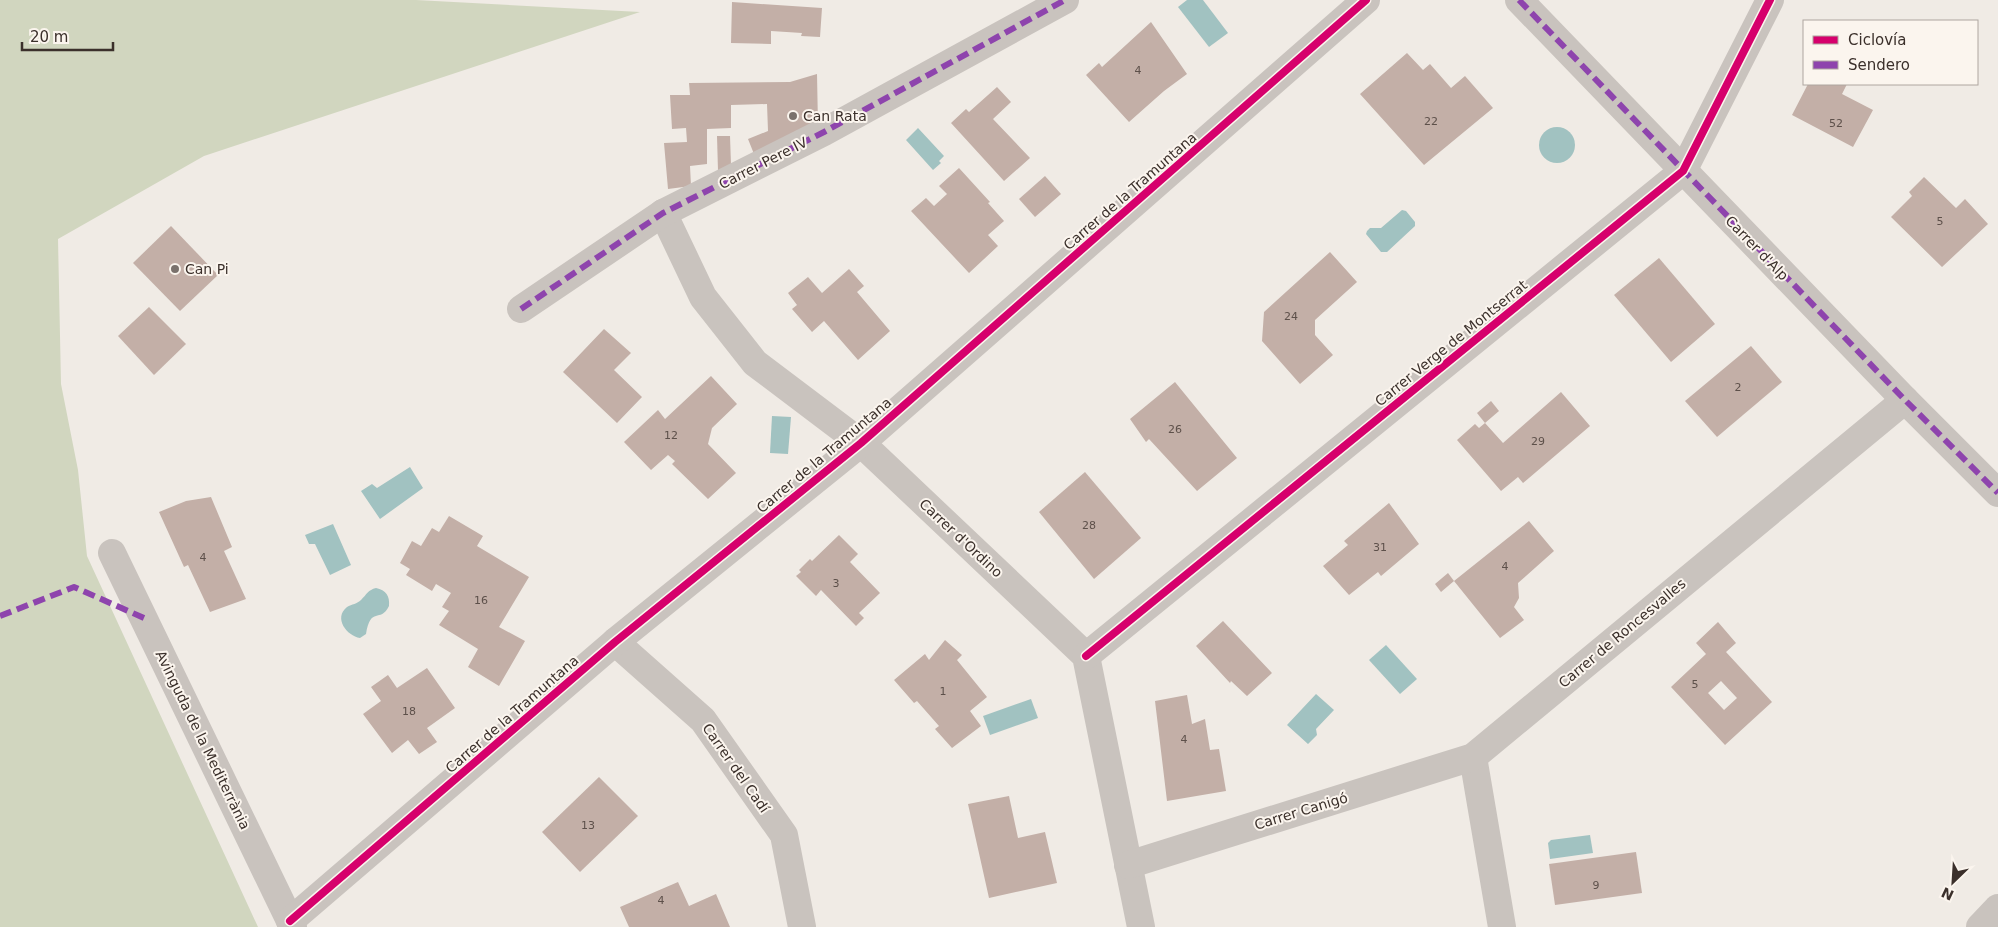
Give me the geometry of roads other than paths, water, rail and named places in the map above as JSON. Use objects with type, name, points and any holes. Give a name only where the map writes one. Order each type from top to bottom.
[{"type":"street","name":"Carrer Pere IV","points":[[521,309],[663,213],[824,132],[1066,0]]},
{"type":"street","name":"Carrer de la Tramuntana","points":[[291,924],[615,642],[861,443],[1366,0]]},
{"type":"street","name":"Carrer d'Alp","points":[[1519,0],[1905,400],[1998,493]]},
{"type":"street","name":"Carrer Verge de Montserrat","points":[[1086,656],[1683,170],[1770,0]]},
{"type":"street","name":"Carrer d'Ordino","points":[[663,213],[703,296],[755,363],[861,443],[1086,656]]},
{"type":"street","name":"Carrer de Roncesvalles","points":[[1473,757],[1905,400]]},
{"type":"street","name":"Avinguda de la Mediterrània","points":[[112,553],[291,924]]},
{"type":"street","name":"Carrer del Cadí","points":[[615,642],[702,720],[784,836],[802,927]]},
{"type":"street","points":[[1086,656],[1141,927]]},
{"type":"street","points":[[1473,757],[1502,927]]},
{"type":"street","name":"Carrer Canigó","points":[[1128,866],[1473,757]]},
{"type":"street","points":[[1980,927],[1998,908]]},
{"type":"water","points":[[1187,0],[1203,0],[1228,33],[1209,47],[1178,7]]},
{"type":"water","points":[[1557,127],[1569,133],[1575,145],[1569,157],[1557,163],[1545,157],[1539,145],[1545,133]]},
{"type":"water","points":[[918,128],[944,156],[939,161],[941,163],[933,170],[906,140]]},
{"type":"water","points":[[1402,210],[1406,211],[1415,222],[1415,226],[1387,252],[1381,252],[1366,234],[1367,231],[1370,228],[1381,228]]},
{"type":"water","points":[[772,416],[791,417],[788,454],[770,453]]},
{"type":"water","points":[[410,467],[423,488],[380,519],[361,491],[372,484],[377,488]]},
{"type":"water","points":[[333,524],[351,565],[330,575],[315,544],[309,544],[305,535]]},
{"type":"water","points":[[376,588],[387,594],[389,606],[382,614],[370,620],[366,634],[360,638],[355,637],[343,626],[341,616],[343,611],[359,601],[369,591]]},
{"type":"water","points":[[1386,645],[1417,679],[1400,694],[1369,660]]},
{"type":"water","points":[[1316,694],[1334,710],[1316,729],[1317,735],[1308,744],[1287,725]]},
{"type":"water","points":[[1031,699],[1038,718],[990,735],[983,716]]},
{"type":"water","points":[[1590,835],[1593,853],[1550,859],[1548,843],[1551,840]]},
{"type":"place","name":"Can Rata","points":[[793,116]]},
{"type":"place","name":"Can Pi","points":[[175,269]]}]
